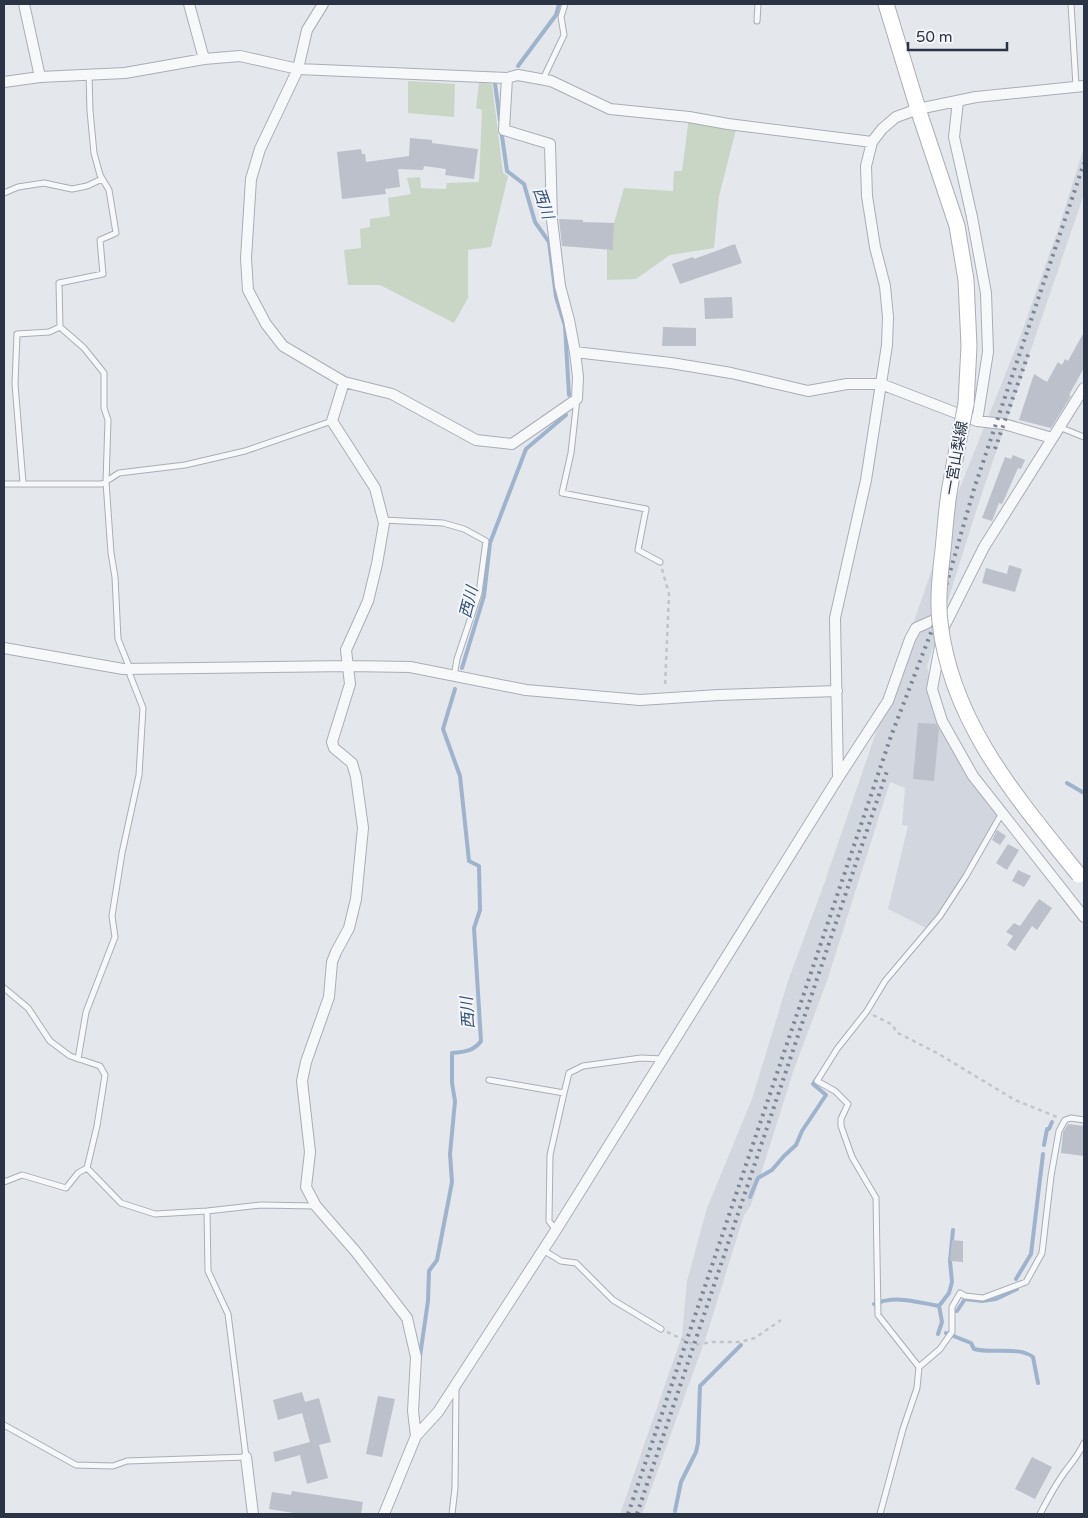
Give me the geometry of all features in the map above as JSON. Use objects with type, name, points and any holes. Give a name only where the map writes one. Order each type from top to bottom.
[{"type":"main road","name":"一宮山梨線","points":[[886,4],[918,109],[957,226],[966,280],[969,346],[966,404],[949,495],[940,574],[940,622],[950,670],[978,738],[997,769],[1024,807],[1082,878]]},
{"type":"street","points":[[24,4],[40,77]]},
{"type":"street","points":[[190,4],[204,59]]},
{"type":"street","points":[[323,4],[307,30],[298,69],[260,149],[251,179],[246,258],[248,290],[266,324],[283,346],[344,382],[392,394],[476,440],[512,444],[577,399],[578,377],[570,320],[560,286],[552,220],[550,144],[504,130],[506,78]]},
{"type":"street","points":[[4,82],[40,77],[124,72],[204,59],[240,56],[298,69],[506,78],[518,75],[552,81],[610,110],[689,117],[728,124],[872,142]]},
{"type":"street","points":[[838,778],[836,618],[866,480],[887,345],[888,317],[884,286],[875,247],[867,196],[866,166],[872,142],[882,128],[896,117],[918,109],[976,97],[1080,86]]},
{"type":"street","points":[[958,101],[954,137],[972,217],[986,293],[988,352],[977,421]]},
{"type":"street","points":[[575,352],[680,364],[731,373],[808,391],[847,384],[881,384],[977,421],[1004,424],[1052,438]]},
{"type":"street","points":[[344,382],[332,421],[375,488],[383,520],[377,564],[368,601],[346,650],[350,684],[332,742],[334,748],[352,763],[356,777],[363,828],[354,906],[349,928],[332,962],[329,997],[306,1062],[302,1081],[310,1152],[306,1186],[316,1206],[356,1252],[407,1318],[416,1357],[413,1410],[416,1436]]},
{"type":"street","points":[[942,630],[984,547],[1084,388]]},
{"type":"street","points":[[384,1514],[416,1436],[438,1412],[556,1230],[888,701],[910,639],[916,628],[944,616],[932,689],[942,722],[973,776],[1084,917]]},
{"type":"street","points":[[4,648],[130,669],[348,666],[410,668],[526,690],[640,700],[837,691]]},
{"type":"street","points":[[246,1457],[253,1514]]},
{"type":"lane","points":[[543,79],[564,35],[561,17],[565,4]]},
{"type":"lane","points":[[757,21],[758,4]]},
{"type":"lane","points":[[1071,4],[1080,86]]},
{"type":"lane","points":[[78,1059],[86,1012],[115,937],[112,916],[122,853],[139,774],[143,708],[118,640],[115,577],[111,553],[106,482],[108,420],[104,408],[104,373],[84,348],[60,327],[59,283],[103,274],[100,240],[116,233],[109,190],[102,178],[94,153],[90,111],[90,74]]},
{"type":"lane","points":[[4,193],[18,187],[44,183],[72,189],[87,186],[102,178]]},
{"type":"lane","points":[[23,483],[15,384],[17,334],[49,332],[60,327]]},
{"type":"lane","points":[[577,399],[572,453],[562,493],[646,510],[638,550],[660,562]]},
{"type":"lane","points":[[4,484],[102,484],[119,473],[185,465],[244,451],[332,421]]},
{"type":"lane","points":[[1059,426],[1084,437]]},
{"type":"lane","points":[[383,520],[443,522],[464,529],[486,541],[479,593],[457,659],[454,676]]},
{"type":"lane","points":[[880,1514],[903,1429],[917,1388],[919,1367],[878,1315],[876,1198],[852,1157],[842,1126],[841,1119],[848,1104],[835,1092],[817,1082],[838,1049],[867,1011],[885,981],[940,916],[966,876],[1002,812]]},
{"type":"lane","points":[[4,988],[28,1008],[50,1041],[70,1056],[100,1066],[105,1075],[98,1126],[87,1168],[78,1173],[66,1188],[22,1175],[4,1182]]},
{"type":"lane","points":[[556,1230],[549,1221],[550,1155],[569,1073],[584,1066],[641,1058],[663,1059]]},
{"type":"lane","points":[[489,1080],[564,1093]]},
{"type":"lane","points":[[919,1367],[940,1349],[952,1332],[952,1307],[960,1293],[965,1296],[983,1298],[1026,1282],[1042,1253],[1051,1176],[1059,1131],[1065,1120],[1071,1118],[1084,1120]]},
{"type":"lane","points":[[87,1168],[121,1203],[155,1214],[261,1205],[316,1206]]},
{"type":"lane","points":[[4,1425],[76,1465],[113,1466],[127,1461],[246,1457],[228,1314],[208,1271],[207,1211]]},
{"type":"lane","points":[[543,1250],[561,1261],[576,1263],[614,1300],[660,1329]]},
{"type":"lane","points":[[452,1514],[455,1488],[456,1384]]},
{"type":"lane","points":[[1040,1514],[1057,1484],[1076,1459],[1084,1443]]},
{"type":"path","points":[[660,562],[669,594],[664,698]]},
{"type":"path","points":[[867,1011],[892,1025],[896,1032],[937,1053],[1015,1100],[1065,1120]]},
{"type":"path","points":[[660,1329],[694,1345],[712,1342],[740,1342],[755,1338],[782,1320]]},
{"type":"shaded area","points":[[1084,147],[1084,194],[980,499],[927,666],[932,689],[943,722],[1002,812],[966,876],[928,929],[888,909],[908,826],[902,825],[905,788],[890,782],[827,981],[794,1069],[751,1205],[744,1215],[706,1337],[642,1514],[620,1514],[682,1336],[687,1281],[707,1208],[752,1099],[788,981],[823,887],[959,490],[1019,340],[1059,227]]},
{"type":"green space","points":[[408,81],[455,84],[454,117],[408,113]]},
{"type":"green space","points":[[479,82],[492,84],[503,173],[508,176],[491,247],[468,250],[468,298],[454,323],[380,285],[348,285],[344,250],[361,248],[360,229],[370,227],[370,219],[390,216],[388,198],[411,194],[407,178],[420,177],[421,188],[446,189],[447,183],[479,182],[482,110],[476,108]]},
{"type":"green space","points":[[689,117],[736,130],[719,196],[714,248],[670,255],[636,279],[607,280],[607,249],[613,249],[614,223],[624,188],[673,191],[674,171],[682,171]]},
{"type":"building","points":[[410,138],[432,140],[432,143],[478,149],[474,179],[445,175],[446,169],[424,166],[423,170],[398,169],[400,187],[385,189],[386,194],[342,199],[337,152],[361,149],[362,154],[365,154],[366,162],[409,156]]},
{"type":"building","points":[[559,219],[614,223],[613,250],[562,246]]},
{"type":"building","points":[[735,244],[742,263],[680,284],[672,264],[693,257],[694,259]]},
{"type":"building","points":[[732,297],[733,318],[705,319],[704,298]]},
{"type":"building","points":[[663,327],[696,328],[696,346],[662,346]]},
{"type":"building","points":[[1084,332],[1084,368],[1069,395],[1071,396],[1051,428],[1019,420],[1034,374],[1047,382],[1058,362],[1062,365],[1065,359],[1068,361]]},
{"type":"building","points":[[1013,455],[1025,460],[1021,469],[1018,468],[1002,504],[999,503],[992,521],[982,518],[1005,457],[1011,459]]},
{"type":"building","points":[[1009,565],[1022,569],[1015,592],[982,583],[986,568],[1007,574]]},
{"type":"building","points":[[918,723],[936,724],[939,729],[934,781],[913,779]]},
{"type":"building","points":[[997,830],[1006,836],[1000,845],[992,840]]},
{"type":"building","points":[[1008,844],[1019,850],[1007,870],[996,863]]},
{"type":"building","points":[[1018,870],[1031,876],[1024,887],[1012,881]]},
{"type":"building","points":[[1039,899],[1052,908],[1037,930],[1032,926],[1015,951],[1007,945],[1013,936],[1006,932],[1014,923],[1020,926]]},
{"type":"building","points":[[1068,1124],[1084,1126],[1084,1156],[1061,1153],[1063,1132]]},
{"type":"building","points":[[952,1240],[963,1241],[963,1262],[950,1261]]},
{"type":"building","points":[[302,1392],[305,1402],[319,1398],[331,1442],[319,1445],[328,1478],[307,1484],[300,1455],[275,1462],[273,1452],[310,1442],[302,1413],[278,1420],[273,1400]]},
{"type":"building","points":[[378,1396],[395,1399],[382,1457],[366,1454]]},
{"type":"building","points":[[1032,1457],[1052,1467],[1035,1499],[1015,1489]]},
{"type":"building","points":[[292,1491],[363,1502],[361,1514],[300,1514],[269,1509],[272,1492],[291,1495]]},
{"type":"waterway","name":"西川","points":[[518,66],[556,15],[559,4]]},
{"type":"waterway","name":"西川","points":[[495,84],[500,120]]},
{"type":"waterway","name":"西川","points":[[501,129],[507,171],[524,184],[535,222],[549,242],[556,297],[565,326],[569,395]]},
{"type":"waterway","name":"西川","points":[[462,668],[484,596],[490,543],[526,449],[566,415]]},
{"type":"waterway","name":"西川","points":[[420,1356],[428,1301],[429,1271],[437,1260],[452,1182],[450,1154],[455,1101],[452,1083],[452,1053],[472,1049],[481,1041],[474,928],[480,910],[479,866],[469,861],[460,776],[443,729],[455,689]]},
{"type":"waterway","points":[[1067,783],[1084,793]]},
{"type":"waterway","points":[[750,1197],[758,1178],[772,1170],[796,1145],[802,1131],[826,1095],[813,1084],[817,1078]]},
{"type":"waterway","points":[[1044,1145],[1047,1129],[1049,1129],[1052,1122]]},
{"type":"waterway","points":[[1016,1279],[1031,1254],[1043,1154]]},
{"type":"waterway","points":[[874,1304],[882,1301],[898,1300],[939,1306],[949,1293],[952,1282],[950,1261],[953,1230]]},
{"type":"waterway","points":[[957,1311],[965,1299],[982,1301],[996,1299],[1017,1289]]},
{"type":"waterway","points":[[938,1334],[942,1322],[939,1306]]},
{"type":"waterway","points":[[946,1333],[971,1343],[974,1349],[1013,1351],[1033,1357],[1038,1383]]},
{"type":"waterway","points":[[675,1511],[681,1482],[696,1452],[698,1443],[700,1386],[741,1345]]},
{"type":"railway","points":[[628,1514],[891,736],[937,617],[974,489],[1084,163]]},
{"type":"railway","points":[[995,449],[1029,352]]},
{"type":"railway","points":[[637,1514],[887,771]]}]
